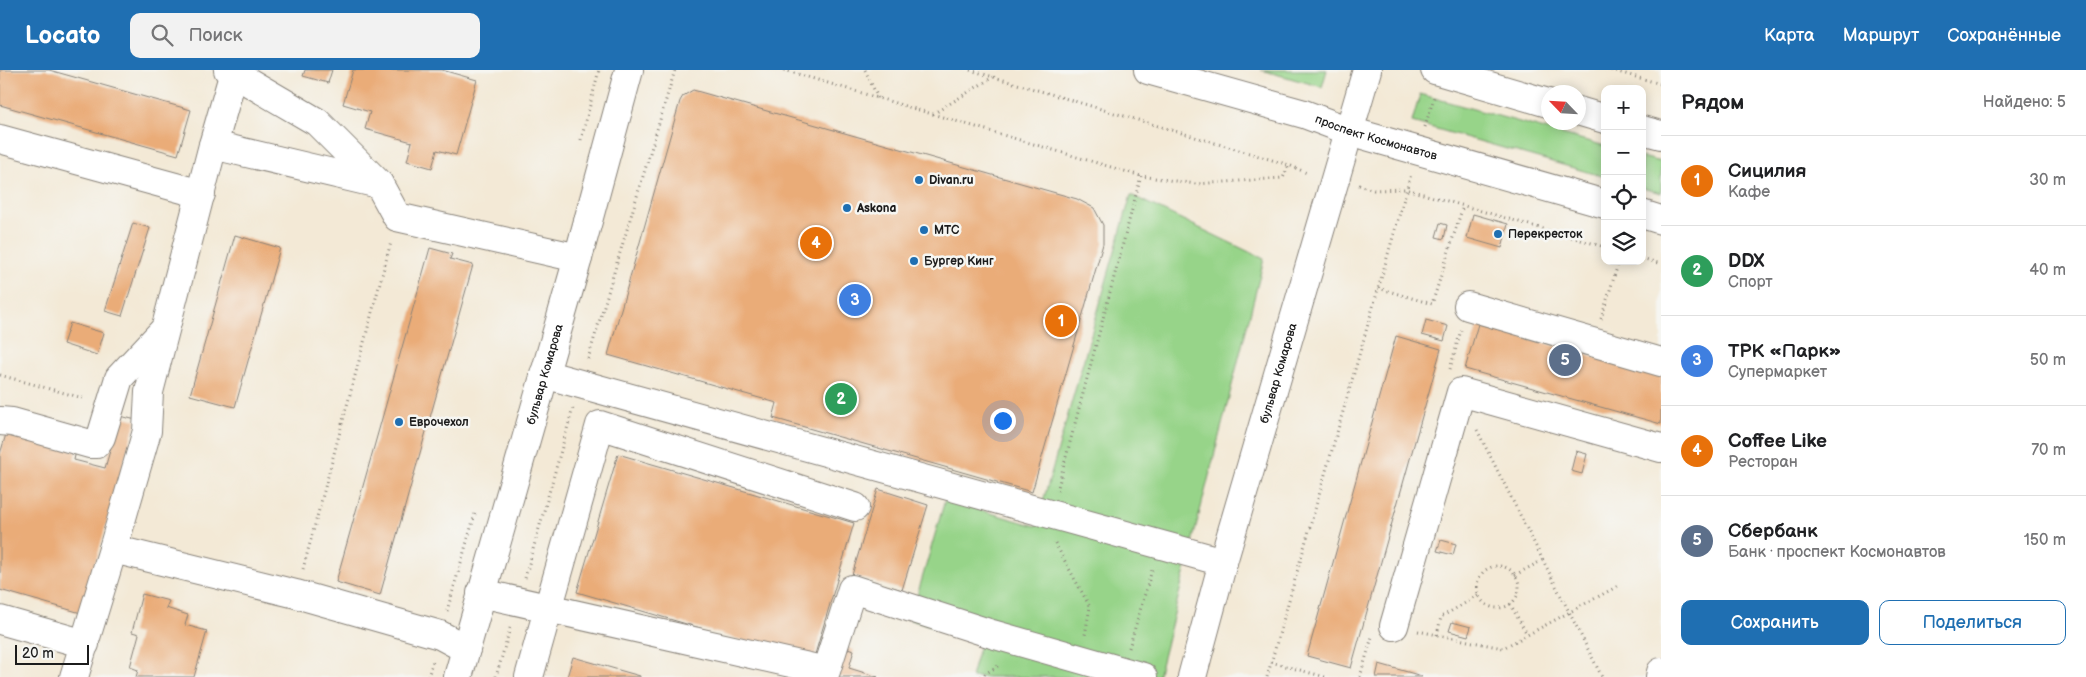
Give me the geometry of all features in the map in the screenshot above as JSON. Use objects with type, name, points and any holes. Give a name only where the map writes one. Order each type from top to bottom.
[{"type":"street","name":"бульвар Комарова","points":[[458,677],[480,592],[578,258],[630,70]]},
{"type":"street","name":"проспект Космонавтов","points":[[1148,70],[1304,114],[1349,131],[1601,203]]},
{"type":"street","name":"бульвар Комарова","points":[[1192,677],[1223,562],[1367,70]]},
{"type":"street","points":[[1435,70],[1541,101]]},
{"type":"street","points":[[74,677],[85,644],[91,601],[113,549],[147,431],[148,392],[201,194],[231,71],[317,122],[379,184],[397,217],[578,258]]},
{"type":"street","points":[[1586,113],[1601,118]]},
{"type":"street","points":[[1646,131],[1661,135]]},
{"type":"street","points":[[0,139],[201,194]]},
{"type":"street","points":[[213,145],[379,184]]},
{"type":"street","points":[[1646,215],[1661,220]]},
{"type":"street","points":[[1468,306],[1661,362]]},
{"type":"street","points":[[0,422],[12,422],[90,444],[96,444],[101,437],[119,378],[165,329]]},
{"type":"street","points":[[544,374],[1223,562]]},
{"type":"street","points":[[1394,626],[1472,395],[1661,448]]},
{"type":"street","points":[[529,677],[600,425],[855,507]]},
{"type":"street","points":[[113,549],[296,594],[440,635],[466,649]]},
{"type":"street","points":[[480,592],[826,671],[852,589],[992,634],[1132,674]]},
{"type":"street","points":[[0,620],[85,644]]},
{"type":"street","points":[[1660,677],[1661,672]]},
{"type":"path","points":[[579,146],[599,70]]},
{"type":"path","points":[[784,70],[1141,176],[1196,184],[1283,178],[1289,165]]},
{"type":"path","points":[[865,70],[878,98]]},
{"type":"path","points":[[970,70],[1289,165],[1307,174]]},
{"type":"path","points":[[1611,70],[1661,84]]},
{"type":"path","points":[[933,114],[993,77]]},
{"type":"path","points":[[1081,660],[1090,607],[1046,525],[1141,176]]},
{"type":"path","points":[[1267,677],[1406,189],[1601,246]]},
{"type":"path","points":[[1378,288],[1432,304],[1463,206]]},
{"type":"path","points":[[296,594],[397,217]]},
{"type":"path","points":[[1646,259],[1661,264]]},
{"type":"path","points":[[1594,343],[1618,265]]},
{"type":"path","points":[[1468,306],[1445,388],[1472,395],[1476,428],[1602,677]]},
{"type":"path","points":[[0,375],[110,405]]},
{"type":"path","points":[[428,677],[475,513]]},
{"type":"path","points":[[1132,674],[1159,545]]},
{"type":"path","points":[[1515,575],[1543,560]]},
{"type":"path","points":[[1498,566],[1508,568],[1515,575],[1519,585],[1517,596],[1510,604],[1501,608],[1492,607],[1484,603],[1479,595],[1477,585],[1480,576],[1488,569],[1498,566]]},
{"type":"path","points":[[1394,626],[1503,648],[1618,586]]},
{"type":"path","points":[[1437,635],[1441,617],[1479,595]]},
{"type":"path","points":[[1510,604],[1527,634]]},
{"type":"path","points":[[1271,662],[1325,677]]},
{"type":"green space","points":[[1261,70],[1327,70],[1322,87]]},
{"type":"green space","points":[[1420,94],[1541,128],[1541,130],[1548,130],[1601,145],[1601,176],[1412,122]]},
{"type":"green space","points":[[1646,158],[1661,162],[1661,193],[1646,189]]},
{"type":"green space","points":[[1131,195],[1264,259],[1158,677],[971,677],[981,640],[910,620],[945,500],[1036,526]]},
{"type":"building","points":[[0,70],[49,70],[191,110],[178,155],[0,105]]},
{"type":"building","points":[[305,70],[332,70],[328,83],[303,76]]},
{"type":"building","points":[[353,70],[442,70],[477,80],[456,155],[437,150],[432,168],[407,161],[412,142],[365,129],[370,112],[343,104]]},
{"type":"building","points":[[693,90],[1077,199],[1094,208],[1103,225],[1103,244],[1032,492],[773,418],[777,403],[608,355],[680,101],[683,96]]},
{"type":"building","points":[[1473,214],[1508,224],[1502,248],[1467,238]]},
{"type":"building","points":[[133,223],[150,228],[122,316],[105,311]]},
{"type":"building","points":[[1440,223],[1447,225],[1444,239],[1436,237]]},
{"type":"building","points":[[235,235],[280,248],[235,407],[190,395]]},
{"type":"building","points":[[430,248],[452,254],[450,259],[473,265],[380,595],[336,582]]},
{"type":"building","points":[[1426,320],[1448,326],[1444,341],[1422,335]]},
{"type":"building","points":[[70,323],[104,333],[97,355],[63,344]]},
{"type":"building","points":[[1478,324],[1661,376],[1661,424],[1465,369]]},
{"type":"building","points":[[1396,336],[1441,349],[1351,668],[1307,656]]},
{"type":"building","points":[[120,416],[136,420],[81,613],[0,590],[0,454],[7,431],[76,451],[74,460],[105,468]]},
{"type":"building","points":[[1576,451],[1587,454],[1582,474],[1571,471]]},
{"type":"building","points":[[618,454],[854,523],[813,661],[577,592]]},
{"type":"building","points":[[878,489],[928,505],[902,590],[852,575]]},
{"type":"building","points":[[1441,540],[1456,544],[1453,555],[1437,551]]},
{"type":"building","points":[[142,594],[169,601],[166,608],[188,615],[185,625],[207,631],[194,677],[136,677],[138,670],[130,667],[139,634],[132,632]]},
{"type":"building","points":[[1452,622],[1471,627],[1468,636],[1449,631]]},
{"type":"building","points":[[844,647],[854,650],[849,668],[878,677],[835,677]]},
{"type":"building","points":[[573,657],[640,676],[640,677],[567,677]]},
{"type":"building","points":[[1379,664],[1422,676],[1422,677],[1376,677]]},
{"type":"place","name":"Divan.ru","points":[[919,180]]},
{"type":"place","name":"Askona","points":[[847,208]]},
{"type":"place","name":"МТС","points":[[924,230]]},
{"type":"place","name":"Перекресток","points":[[1498,234]]},
{"type":"place","name":"Coffee Like","points":[[816,243]]},
{"type":"place","name":"Бургер Кинг","points":[[914,261]]},
{"type":"place","name":"ТРК «Парк»","points":[[855,300]]},
{"type":"place","name":"Сицилия","points":[[1061,321]]},
{"type":"place","name":"Сбербанк","points":[[1565,360]]},
{"type":"place","name":"DDX","points":[[841,399]]},
{"type":"place","name":"Еврочехол","points":[[399,422]]}]
